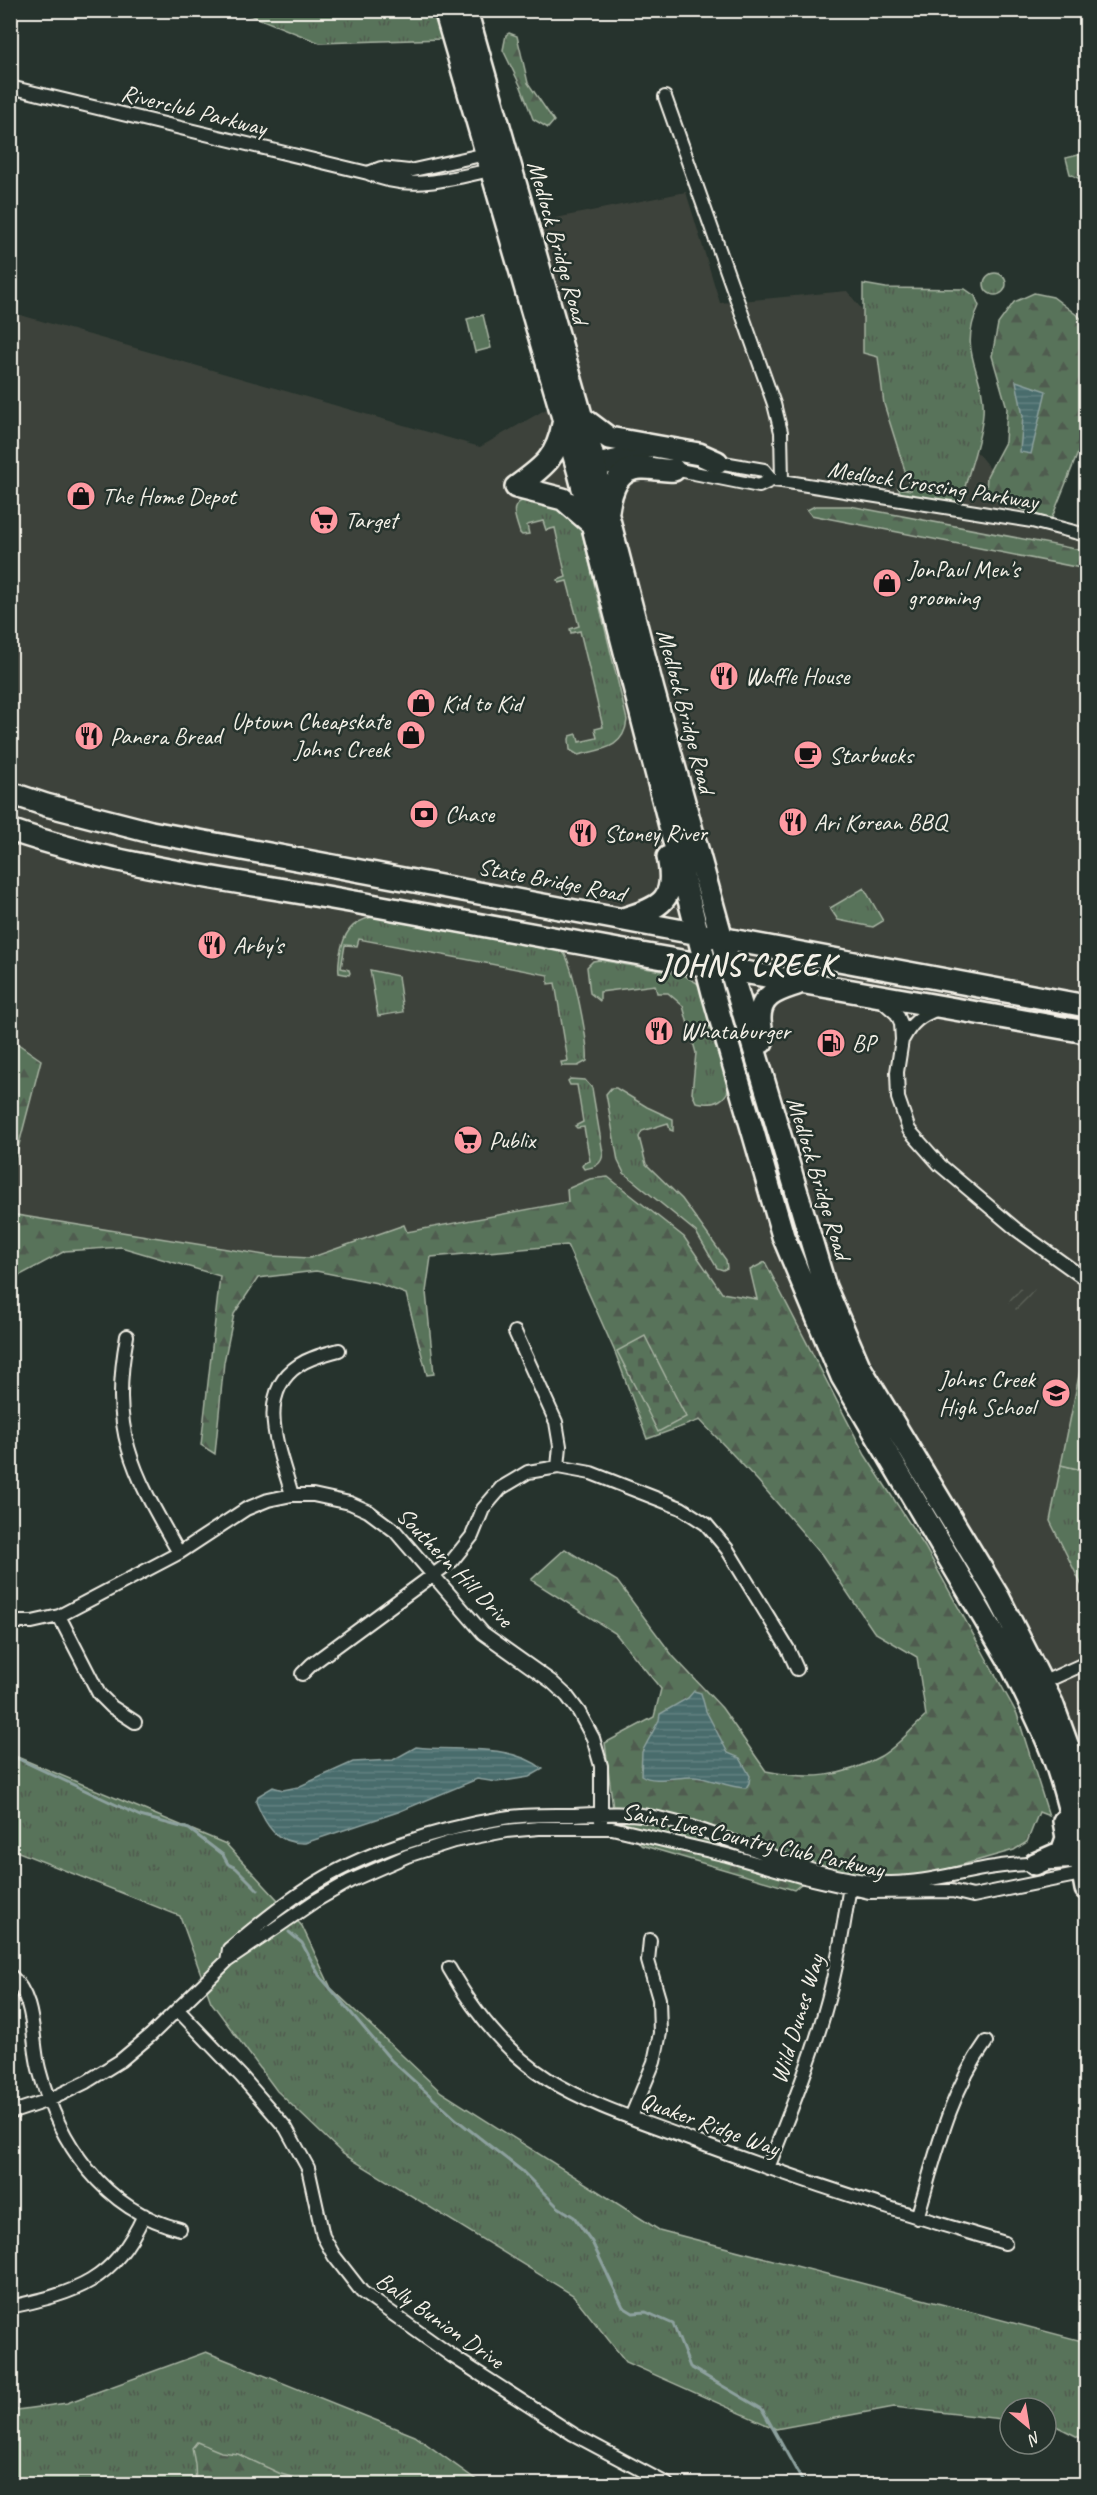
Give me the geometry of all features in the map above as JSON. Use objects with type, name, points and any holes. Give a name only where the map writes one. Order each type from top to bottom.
[{"type":"highway","name":"Medlock Bridge Road","points":[[445,10],[488,162],[572,419]]},
{"type":"highway","name":"Medlock Bridge Road","points":[[466,10],[600,519],[670,821],[707,967],[783,1236],[822,1334],[842,1377],[1010,1662],[1035,1690],[1052,1702],[1086,1796]]},
{"type":"highway","points":[[674,470],[639,468],[627,472],[613,486],[600,519],[563,499],[516,487],[542,468],[552,456],[572,419],[609,438],[699,454],[717,462]]},
{"type":"highway","name":"Medlock Bridge Road","points":[[600,519],[653,690],[731,971],[825,1287],[859,1366],[999,1598],[1035,1690],[1085,1871]]},
{"type":"highway","name":"State Bridge Road","points":[[10,793],[46,805],[151,832],[1086,1005]]},
{"type":"highway","points":[[621,920],[651,910],[668,894],[672,878],[665,842],[670,821]]},
{"type":"highway","points":[[10,831],[163,871],[343,900],[707,967],[1086,1032]]},
{"type":"highway","points":[[756,1053],[763,1040],[760,1016],[767,999],[778,989],[800,983]]},
{"type":"highway","name":"Medlock Bridge Road","points":[[1035,1690],[1026,1707],[1059,1804],[1067,1838],[1062,1852],[1035,1864]]},
{"type":"street","name":"Riverclub Parkway","points":[[10,87],[368,173],[381,168],[409,171],[488,162]]},
{"type":"street","points":[[665,97],[774,404],[781,432],[777,481]]},
{"type":"street","name":"Medlock Crossing Parkway","points":[[586,467],[629,453],[646,452],[764,470],[777,481]]},
{"type":"street","name":"Medlock Crossing Parkway","points":[[586,467],[642,463],[759,486],[777,481],[1032,521],[1086,534]]},
{"type":"street","points":[[875,996],[897,1014],[901,1023],[903,1040],[897,1072],[898,1098],[909,1130],[940,1165],[1017,1230],[1081,1276]]},
{"type":"street","points":[[903,1040],[918,1017],[942,1007]]},
{"type":"street","points":[[515,1332],[555,1422],[560,1446],[558,1467]]},
{"type":"street","points":[[127,1336],[121,1366],[120,1392],[126,1445],[142,1488],[179,1553]]},
{"type":"street","points":[[292,1495],[273,1426],[272,1410],[275,1396],[284,1379],[297,1366],[339,1350]]},
{"type":"street","points":[[302,1674],[312,1664],[433,1575],[463,1549],[483,1509],[501,1488],[528,1472],[558,1467],[591,1473],[681,1508],[706,1524],[727,1548],[788,1649],[797,1669]]},
{"type":"street","name":"Southern Hill Drive","points":[[10,1622],[32,1622],[59,1616],[179,1553],[246,1509],[268,1500],[292,1495],[330,1497],[368,1511],[395,1531],[483,1633],[552,1682],[579,1712],[593,1738],[601,1766],[602,1828]]},
{"type":"street","points":[[59,1616],[99,1694],[112,1707],[135,1722]]},
{"type":"street","points":[[1035,1690],[1086,1663]]},
{"type":"street","name":"Saint Ives Country Club Parkway","points":[[227,1961],[229,1949],[308,1887],[367,1858],[439,1832],[504,1817],[601,1814],[646,1816],[851,1882],[869,1892],[952,1891],[973,1896],[997,1893],[1085,1871]]},
{"type":"street","name":"Saint Ives Country Club Parkway","points":[[10,2114],[49,2100],[86,2082],[120,2061],[178,2010],[227,1961],[315,1901],[350,1881],[407,1856],[454,1841],[506,1831],[539,1828],[602,1828],[650,1836],[804,1877],[851,1882],[925,1881],[995,1867],[1035,1864],[1085,1871]]},
{"type":"street","name":"Wild Dunes Way","points":[[768,2168],[825,2012],[851,1882]]},
{"type":"street","points":[[631,2117],[654,2061],[660,2033],[659,1999],[648,1961],[650,1940]]},
{"type":"street","name":"Quaker Ridge Way","points":[[449,1968],[484,2021],[524,2061],[571,2092],[768,2168],[917,2218],[1005,2243]]},
{"type":"street","points":[[10,1975],[23,1989],[29,2006],[39,2069],[49,2100],[69,2144],[86,2170],[113,2196],[164,2225],[180,2229]]},
{"type":"street","name":"Bally Bunion Drive","points":[[178,2010],[241,2076],[286,2128],[308,2168],[323,2236],[334,2256],[362,2292],[452,2356],[573,2434],[667,2484]]},
{"type":"street","points":[[917,2218],[951,2107],[975,2057],[986,2042]]},
{"type":"street","points":[[10,2307],[65,2293],[98,2277],[117,2260],[133,2239],[144,2215]]},
{"type":"shaded area","points":[[686,192],[720,303],[847,291],[1032,521],[1086,419],[1086,433],[1051,519],[1086,527],[1086,1811],[1071,1808],[1043,1687],[944,1505],[930,1518],[874,1363],[811,1354],[779,1287],[758,1299],[722,1293],[684,1237],[569,1202],[406,1232],[404,1225],[310,1258],[271,1256],[11,1214],[11,1175],[41,1060],[10,1039],[10,312],[480,447],[562,400],[506,228]]},
{"type":"shaded area","points":[[1028,1285],[1035,1289],[1019,1312],[1008,1304],[1014,1290],[1017,1293],[1020,1288],[1023,1291]]},
{"type":"green space","points":[[240,11],[434,11],[443,39],[320,43]]},
{"type":"green space","points":[[509,33],[517,36],[528,83],[554,121],[548,128],[533,119],[503,50],[506,35]]},
{"type":"green space","points":[[1082,154],[1086,159],[1086,182],[1070,174],[1066,158]]},
{"type":"green space","points":[[995,273],[1003,276],[1006,284],[1003,292],[995,295],[987,292],[984,284],[987,276]]},
{"type":"green space","points":[[863,284],[886,288],[965,289],[975,296],[979,306],[970,338],[973,362],[983,399],[983,414],[975,453],[964,491],[958,501],[902,495],[898,488],[911,490],[884,404],[878,357],[863,353]]},
{"type":"green space","points":[[1034,293],[1053,297],[1086,322],[1086,433],[1051,520],[997,500],[986,493],[987,476],[1005,442],[1007,408],[992,356],[998,324],[1014,302]]},
{"type":"green space","points":[[483,315],[491,348],[475,352],[467,319]]},
{"type":"green space","points":[[529,498],[564,504],[580,524],[627,720],[625,730],[617,742],[603,749],[578,755],[570,750],[570,736],[577,734],[579,742],[597,738],[595,729],[603,727],[580,631],[571,633],[570,629],[579,626],[567,581],[559,583],[558,580],[566,577],[555,528],[546,530],[543,521],[527,525],[529,534],[520,533],[515,507]]},
{"type":"green space","points":[[815,506],[850,506],[1086,551],[1086,569],[811,515],[807,510]]},
{"type":"green space","points":[[864,888],[883,921],[873,927],[838,920],[830,908]]},
{"type":"green space","points":[[372,917],[563,952],[580,1004],[587,1061],[578,1066],[562,1066],[561,1062],[568,1061],[555,983],[548,984],[548,975],[359,939],[357,946],[345,945],[341,968],[349,970],[349,975],[339,973],[340,954],[346,934],[354,925]]},
{"type":"green space","points":[[600,960],[684,975],[697,983],[702,990],[730,1081],[724,1097],[709,1103],[696,1102],[692,1093],[696,1053],[683,1006],[668,993],[657,993],[655,985],[600,992],[600,1001],[590,993],[587,967],[593,961]]},
{"type":"green space","points":[[370,970],[398,976],[403,1012],[378,1016]]},
{"type":"green space","points":[[11,1039],[41,1060],[11,1175]]},
{"type":"green space","points":[[570,1079],[585,1080],[592,1088],[603,1153],[597,1165],[584,1169],[582,1166],[584,1163],[590,1161],[584,1127],[575,1126],[583,1122],[577,1085],[570,1085],[568,1081]]},
{"type":"green space","points":[[611,1088],[616,1088],[647,1107],[673,1119],[673,1131],[670,1130],[668,1123],[642,1131],[639,1137],[646,1164],[682,1199],[726,1260],[727,1268],[723,1270],[717,1268],[696,1232],[624,1173],[618,1161],[606,1094]]},
{"type":"green space","points":[[608,1177],[684,1237],[722,1293],[757,1299],[750,1270],[765,1262],[865,1455],[925,1547],[1017,1714],[1049,1816],[1039,1812],[1027,1842],[1014,1850],[923,1876],[874,1876],[822,1866],[794,1890],[641,1845],[613,1809],[605,1743],[654,1717],[661,1689],[615,1633],[531,1580],[565,1549],[617,1581],[673,1656],[722,1708],[766,1771],[811,1776],[853,1769],[887,1752],[926,1716],[917,1657],[874,1632],[822,1555],[758,1481],[700,1420],[647,1439],[615,1352],[567,1245],[431,1257],[426,1292],[434,1374],[427,1375],[406,1294],[377,1283],[316,1271],[258,1278],[234,1314],[224,1362],[215,1454],[201,1445],[220,1276],[121,1247],[65,1251],[11,1280],[10,1214],[271,1256],[310,1258],[404,1225],[407,1232],[568,1202],[567,1189],[590,1179]]},
{"type":"green space","points":[[645,1336],[686,1417],[658,1432],[617,1351]]},
{"type":"green space","points":[[1086,1341],[1086,1471],[1061,1465]]},
{"type":"green space","points":[[1061,1465],[1086,1471],[1086,1594],[1050,1521]]},
{"type":"green space","points":[[10,1754],[226,1844],[302,1926],[331,1988],[441,2092],[659,2230],[1086,2342],[1086,2441],[1058,2427],[1058,2396],[998,2396],[998,2419],[894,2407],[776,2429],[626,2362],[573,2295],[343,2154],[277,2091],[211,2002],[180,1916],[11,1849]]},
{"type":"green space","points":[[206,2352],[415,2436],[482,2484],[11,2484],[10,2411],[67,2403]]},
{"type":"green space","points":[[197,2442],[221,2452],[238,2454],[281,2474],[316,2484],[196,2484],[192,2448]]},
{"type":"water","points":[[1016,381],[1046,391],[1031,454],[1020,452],[1023,416]]},
{"type":"water","points":[[694,1691],[701,1693],[706,1711],[728,1753],[740,1758],[750,1776],[746,1788],[700,1778],[653,1779],[641,1775],[642,1752],[660,1714],[688,1698]]},
{"type":"water","points":[[416,1747],[499,1751],[515,1755],[543,1769],[529,1777],[497,1782],[477,1779],[398,1812],[305,1843],[295,1843],[273,1832],[256,1802],[258,1796],[273,1787],[283,1790],[298,1787],[353,1762],[393,1760]]},
{"type":"waterway","points":[[10,1755],[140,1816],[189,1829],[223,1855],[228,1864],[236,1868],[258,1890]]},
{"type":"waterway","points":[[289,1932],[302,1943],[319,1975],[391,2060],[457,2120],[522,2171],[558,2207],[574,2217],[592,2242],[623,2307],[633,2313],[646,2312],[673,2324],[690,2367],[762,2409],[804,2484]]},
{"type":"place","name":"The Home Depot","points":[[81,496]]},
{"type":"place","name":"Target","points":[[324,520]]},
{"type":"place","name":"JonPaul Men's grooming","points":[[887,583]]},
{"type":"place","name":"Waffle House","points":[[724,676]]},
{"type":"place","name":"Kid to Kid","points":[[421,703]]},
{"type":"place","name":"Uptown Cheapskate Johns Creek","points":[[411,735]]},
{"type":"place","name":"Panera Bread","points":[[89,736]]},
{"type":"place","name":"Starbucks","points":[[808,755]]},
{"type":"place","name":"Chase","points":[[424,814]]},
{"type":"place","name":"Ari Korean BBQ","points":[[793,822]]},
{"type":"place","name":"Stoney River","points":[[583,833]]},
{"type":"place","name":"Arby's","points":[[212,945]]},
{"type":"place","name":"Whataburger","points":[[659,1031]]},
{"type":"place","name":"BP","points":[[831,1043]]},
{"type":"place","name":"Publix","points":[[468,1140]]},
{"type":"place","name":"Johns Creek High School","points":[[1056,1393]]},
{"type":"district","name":"JOHNS CREEK","points":[[748,965]]}]
